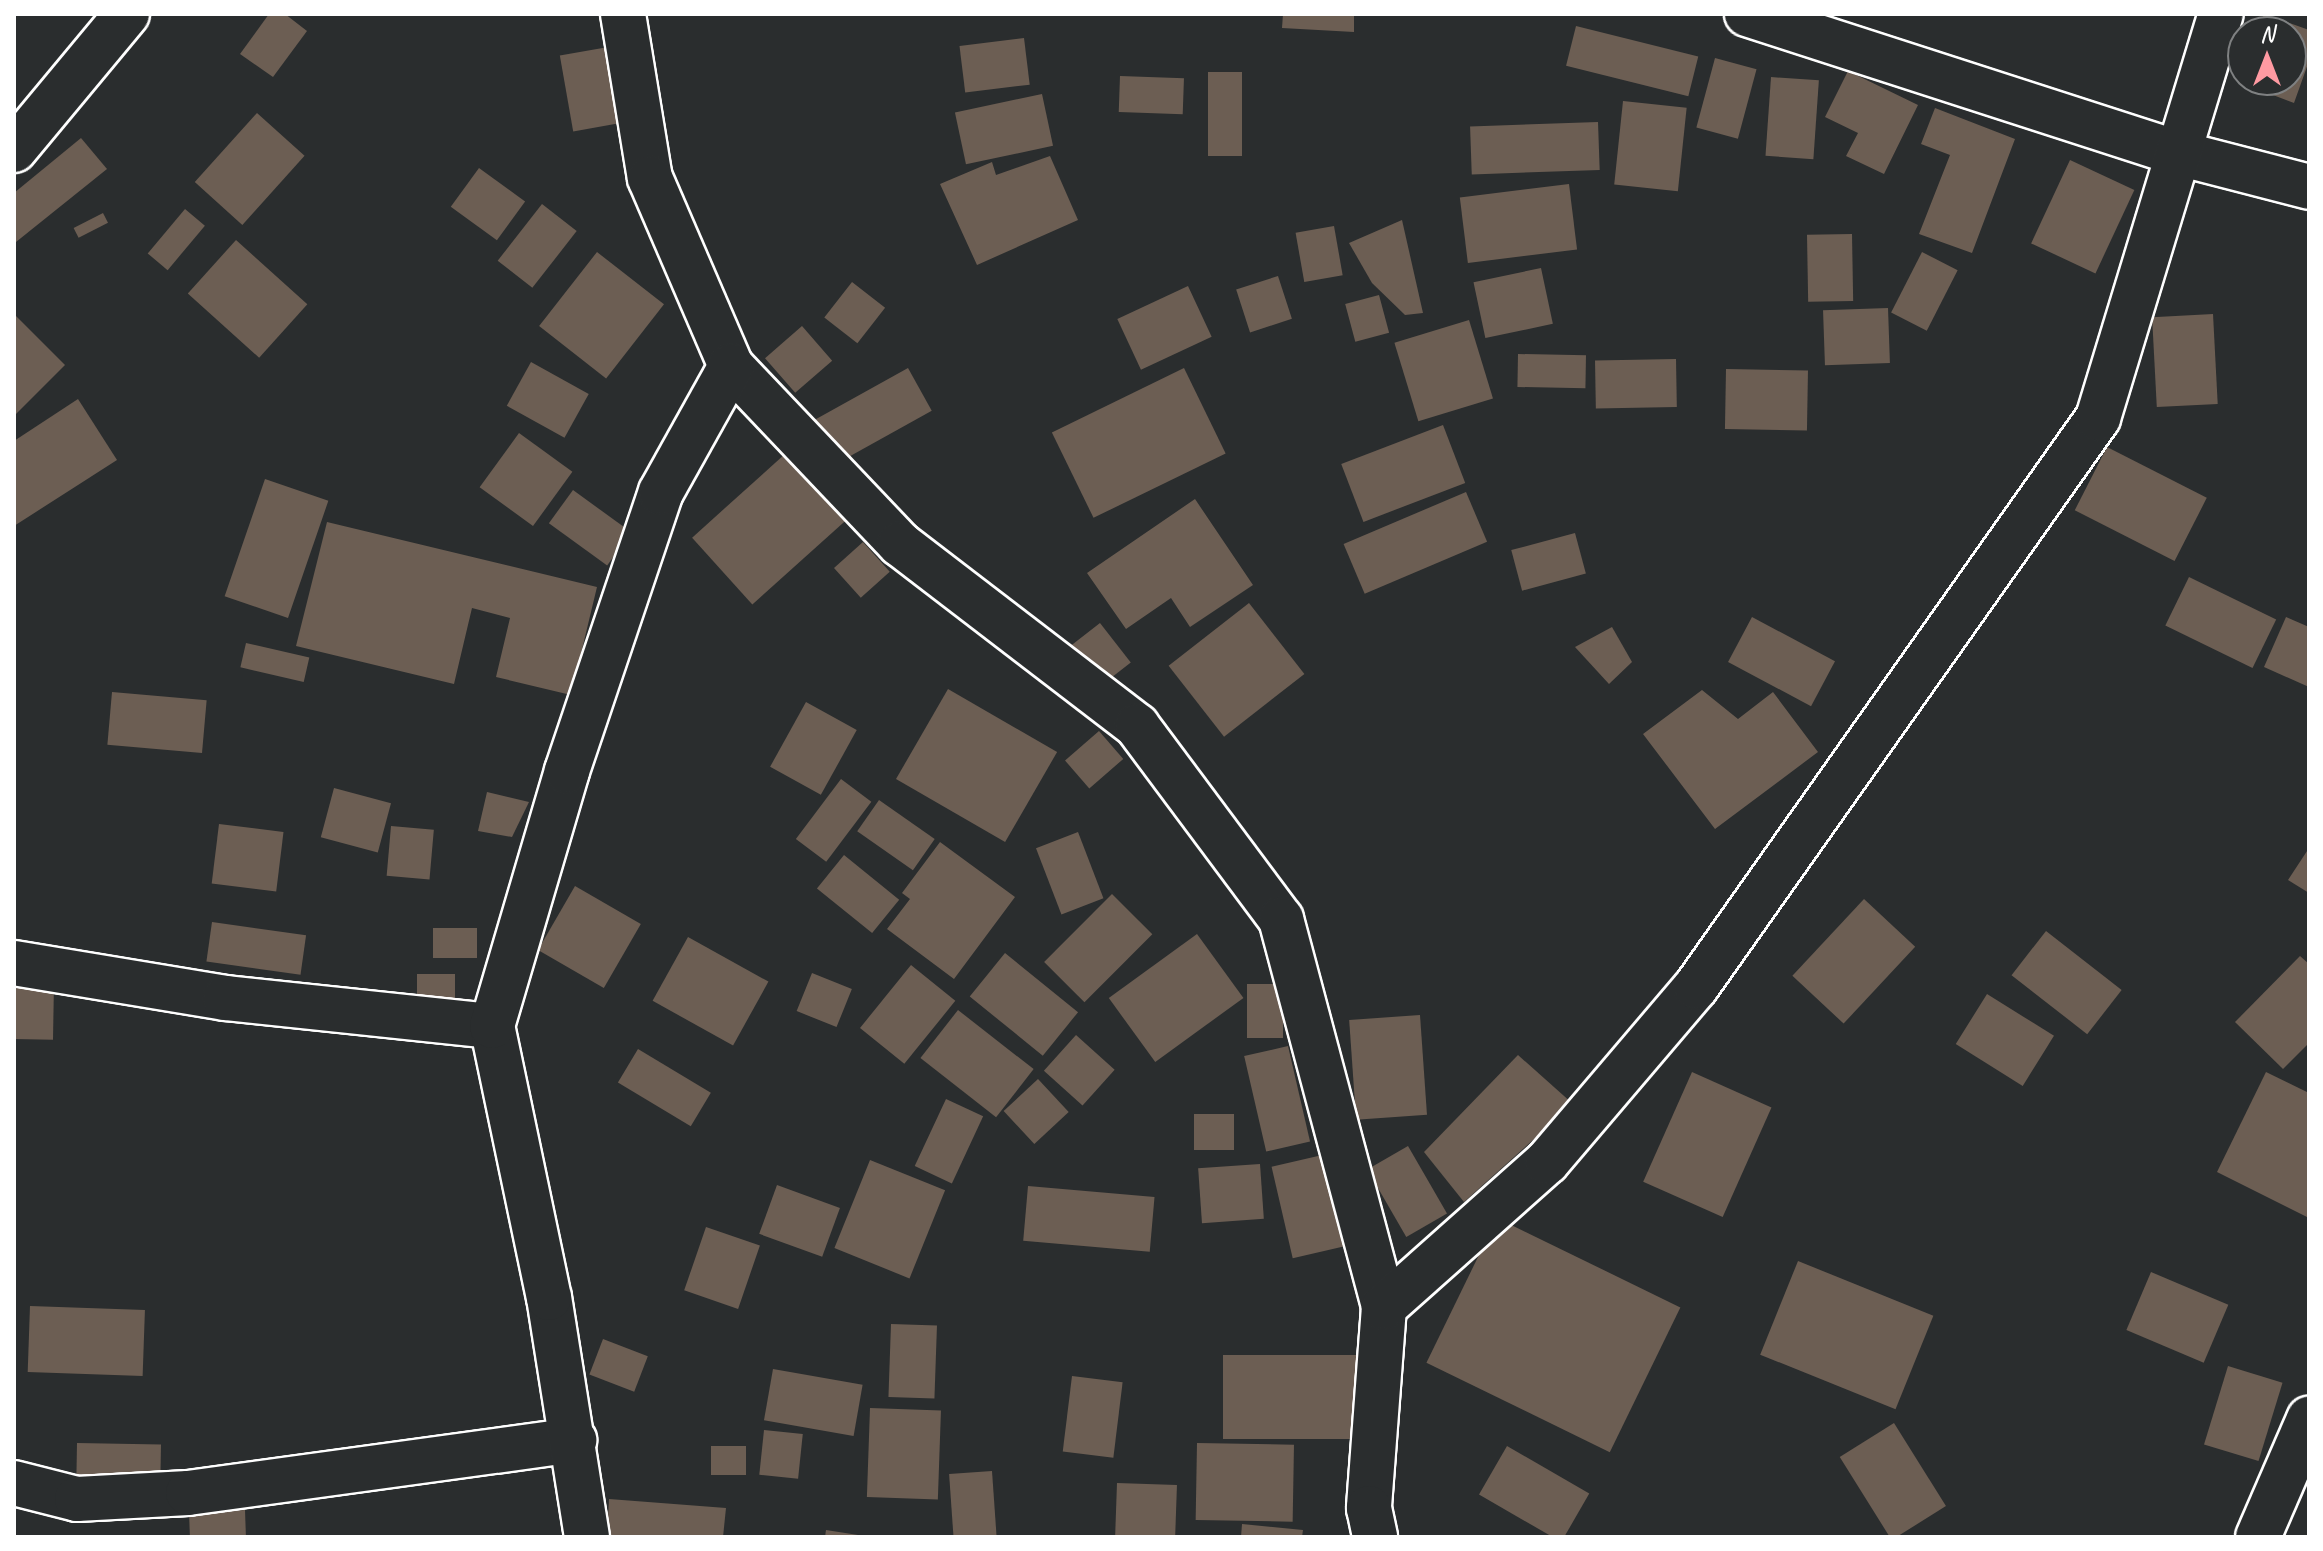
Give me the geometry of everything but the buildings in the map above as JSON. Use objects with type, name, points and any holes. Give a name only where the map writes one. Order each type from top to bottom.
[{"type":"street","points":[[14,150],[127,14]]},
{"type":"street","points":[[623,14],[650,178],[731,366],[900,544],[1137,726],[1281,919],[1384,1307],[1369,1508],[1375,1537]]},
{"type":"street","points":[[1747,14],[2178,153],[2309,187]]},
{"type":"street","points":[[1384,1307],[1547,1162],[1696,987],[2098,418],[2221,14]]},
{"type":"street","points":[[587,1537],[574,1440],[492,1026],[661,492],[731,366]]},
{"type":"street","points":[[14,963],[225,998],[492,1026]]},
{"type":"street","points":[[2258,1537],[2309,1419]]},
{"type":"street","points":[[14,1483],[77,1499],[188,1493],[574,1440]]}]
